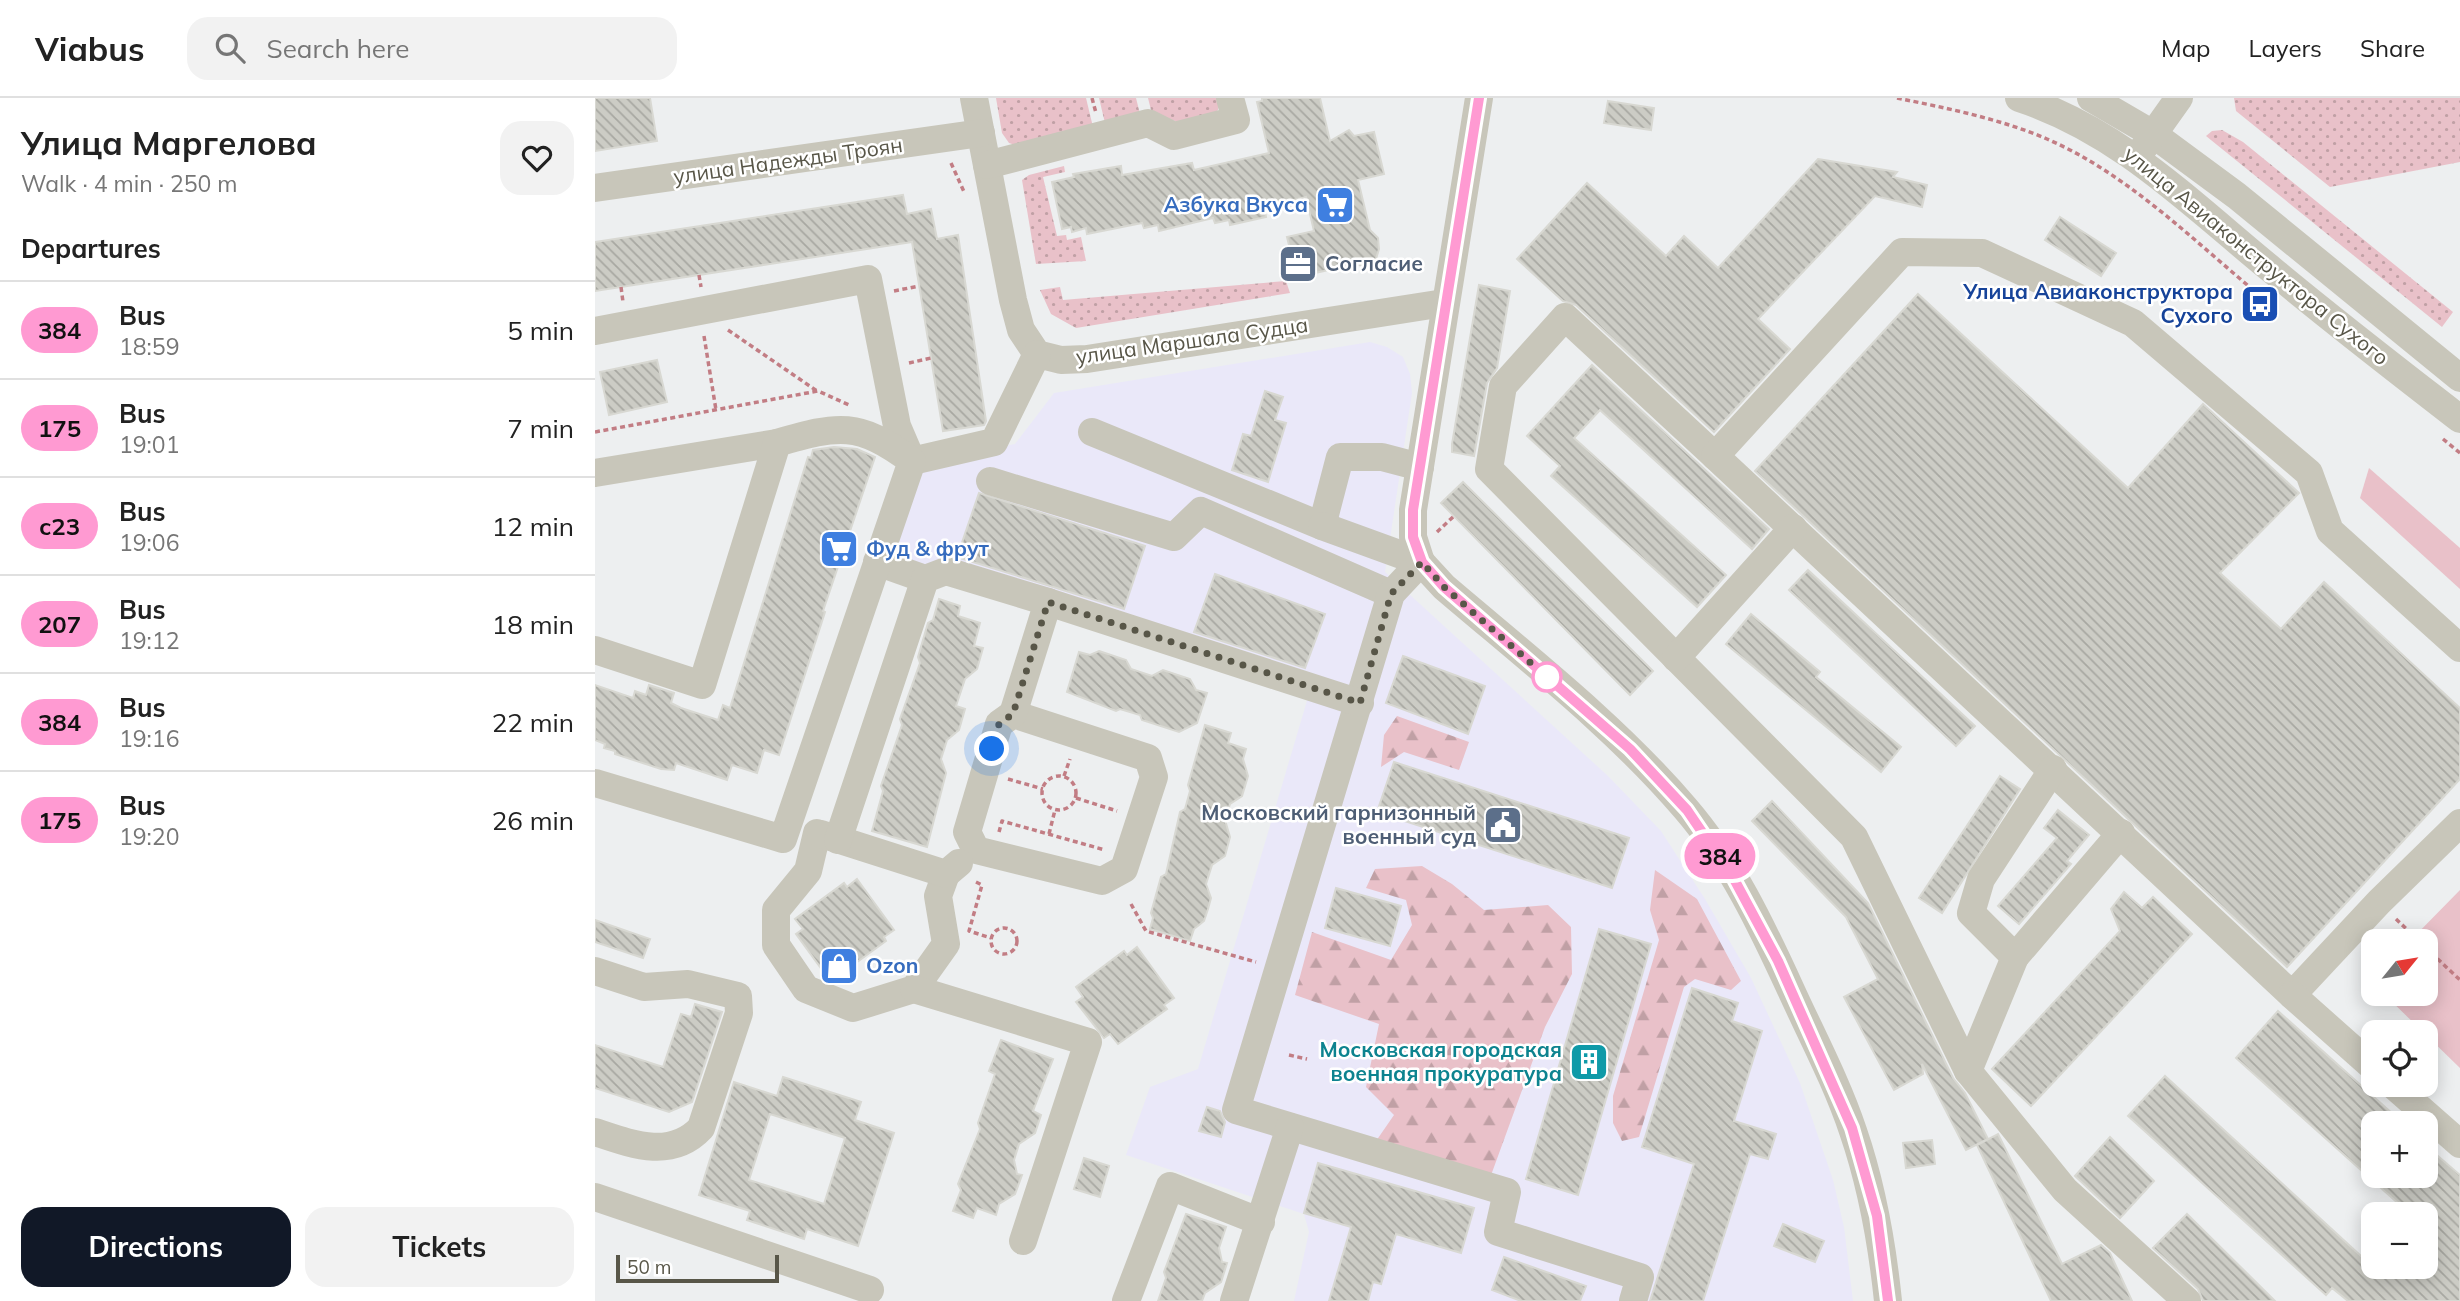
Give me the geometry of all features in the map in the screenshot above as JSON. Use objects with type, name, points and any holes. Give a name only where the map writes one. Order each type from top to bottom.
[{"type":"street","points":[[912,461],[994,442],[1037,354],[1021,330],[1013,300],[974,98]]},
{"type":"street","points":[[987,165],[1149,123],[1174,136],[1235,120],[1230,98]]},
{"type":"street","points":[[1479,98],[1444,303],[1413,510],[1413,537],[1422,562],[1444,587],[1639,758],[1687,810],[1734,879],[1778,961],[1852,1128],[1877,1216],[1888,1301]]},
{"type":"street","name":"улица Авиаконструктора Сухого","points":[[2091,98],[2153,134],[2257,212],[2460,378]]},
{"type":"street","points":[[2138,157],[2179,98]]},
{"type":"street","name":"улица Авиаконструктора Сухого","points":[[2031,102],[2100,133],[2138,157],[2282,279],[2450,428]]},
{"type":"street","name":"улица Надежды Троян","points":[[595,188],[981,133]]},
{"type":"street","points":[[1715,456],[1902,252],[1982,253],[2133,323],[2309,473],[2330,531],[2460,648]]},
{"type":"street","points":[[595,331],[868,279],[897,426],[912,461],[783,839],[595,783]]},
{"type":"street","name":"улица Маршала Судца","points":[[1037,354],[1061,360],[1087,359],[1444,303]]},
{"type":"street","points":[[2187,1301],[2065,1190],[1968,1071],[1854,836],[1489,469],[1503,386],[1565,317],[2053,769],[2291,995],[2361,1056]]},
{"type":"street","points":[[595,473],[777,443],[829,429],[853,429],[883,439],[912,461]]},
{"type":"street","points":[[1092,432],[1322,526],[1422,562]]},
{"type":"street","points":[[595,650],[702,685],[777,443]]},
{"type":"street","points":[[1322,526],[1340,457],[1382,457],[1420,467]]},
{"type":"street","points":[[990,481],[1174,537],[1201,511],[1391,594]]},
{"type":"street","points":[[1676,658],[1793,528]]},
{"type":"street","points":[[877,562],[925,579],[946,571],[1360,703]]},
{"type":"street","points":[[1422,562],[1391,594],[1236,1111],[1507,1192],[1498,1231],[1640,1277],[1633,1301]]},
{"type":"street","points":[[925,579],[828,836],[808,871],[776,910],[776,945],[806,989],[853,1008],[914,989],[1087,1042],[1023,1241]]},
{"type":"street","points":[[914,989],[946,944],[938,896],[959,864],[999,724],[1013,714],[1048,602]]},
{"type":"street","points":[[788,824],[828,836],[959,864],[1101,881],[1124,869],[1154,777],[1148,758],[1013,714]]},
{"type":"street","points":[[2015,957],[1971,913],[1981,879],[2053,769]]},
{"type":"street","points":[[2291,995],[2379,902],[2460,823]]},
{"type":"street","points":[[1968,1071],[2015,957],[2121,833]]},
{"type":"street","points":[[595,971],[644,987],[688,984],[738,996],[739,1013],[701,1128],[692,1138],[681,1145],[653,1148],[595,1132]]},
{"type":"street","points":[[2407,1097],[2460,1144]]},
{"type":"street","points":[[1234,1301],[1290,1127]]},
{"type":"street","points":[[1126,1301],[1170,1186],[1261,1222]]},
{"type":"street","points":[[595,1197],[686,1219],[870,1290]]},
{"type":"path","points":[[1897,98],[2045,139],[2085,159],[2117,179],[2259,294]]},
{"type":"path","points":[[699,311],[818,391],[852,406]]},
{"type":"path","points":[[699,311],[716,410]]},
{"type":"path","points":[[595,432],[818,391]]},
{"type":"path","points":[[2450,428],[2460,453]]},
{"type":"path","points":[[1436,534],[1454,516]]},
{"type":"path","points":[[985,773],[1043,789]]},
{"type":"path","points":[[1064,776],[1075,787],[1076,798],[1069,808],[1055,810],[1043,800],[1043,789],[1049,779],[1064,776]]},
{"type":"path","points":[[1076,798],[1141,818]]},
{"type":"path","points":[[1049,834],[1055,810]]},
{"type":"path","points":[[959,864],[964,878],[982,884],[969,931],[991,938]]},
{"type":"path","points":[[2379,902],[2407,929]]},
{"type":"path","points":[[1131,904],[1146,931],[1279,968]]},
{"type":"path","points":[[1007,928],[1016,936],[1016,948],[1006,955],[1000,954],[991,946],[991,938],[996,930],[1007,928]]},
{"type":"path","points":[[2438,959],[2460,980]]},
{"type":"path","points":[[1289,1055],[1307,1059]]},
{"type":"shaded area","points":[[1370,342],[1387,347],[1403,357],[1410,374],[1412,393],[1385,572],[1608,776],[1661,831],[1705,899],[1751,978],[1800,1083],[1833,1180],[1844,1227],[1853,1301],[1294,1301],[1309,1232],[1304,1214],[1126,1155],[1150,1087],[1198,1069],[1309,694],[885,560],[913,464],[1015,444],[1054,393]]},
{"type":"green space","points":[[996,98],[1086,98],[1093,127],[1015,145],[1009,143],[1002,133]]},
{"type":"green space","points":[[1099,98],[1136,98],[1140,114],[1105,123]]},
{"type":"green space","points":[[1148,98],[1219,98],[1218,110],[1182,123],[1152,114]]},
{"type":"green space","points":[[2234,98],[2460,98],[2460,162],[2330,187],[2236,111]]},
{"type":"green space","points":[[2222,130],[2243,142],[2453,312],[2442,327],[2206,136],[2212,131]]},
{"type":"green space","points":[[1064,166],[1065,172],[1043,177],[1057,236],[1066,235],[1067,240],[1081,237],[1086,261],[1036,264],[1022,180],[1029,175]]},
{"type":"green space","points":[[1286,281],[1290,293],[1076,328],[1051,314],[1040,290],[1060,287],[1063,300]]},
{"type":"green space","points":[[2369,468],[2460,548],[2460,589],[2360,498]]},
{"type":"green space","points":[[1397,716],[1469,742],[1459,770],[1404,752],[1381,767],[1384,735]]},
{"type":"green space","points":[[1422,866],[1452,884],[1484,910],[1548,905],[1571,927],[1572,974],[1545,1027],[1490,1178],[1374,1144],[1394,1115],[1366,1087],[1379,1024],[1295,995],[1312,932],[1391,960],[1412,925],[1406,900],[1366,888],[1375,869]]},
{"type":"green space","points":[[1655,870],[1697,899],[1741,981],[1731,990],[1695,979],[1684,987],[1639,1137],[1622,1141],[1613,1123],[1613,1096],[1659,940],[1650,910]]},
{"type":"green space","points":[[2460,890],[2460,1068],[2438,1047],[2438,1020],[2411,1020],[2396,1006],[2438,1006],[2438,929],[2422,929]]},
{"type":"building","points":[[595,98],[650,98],[657,141],[595,151]]},
{"type":"building","points":[[1262,98],[1320,98],[1330,141],[1349,130],[1354,136],[1374,132],[1384,174],[1358,180],[1370,230],[1378,238],[1376,259],[1367,265],[1351,265],[1297,277],[1287,237],[1314,231],[1306,197],[1264,207],[1266,217],[1230,225],[1229,220],[1215,223],[1213,218],[1159,231],[1158,225],[1144,228],[1142,223],[1087,234],[1086,228],[1072,232],[1071,227],[1062,229],[1052,182],[1074,177],[1073,174],[1121,166],[1122,175],[1192,163],[1194,170],[1269,153],[1257,102],[1262,101]]},
{"type":"building","points":[[1608,101],[1654,108],[1651,130],[1604,123]]},
{"type":"building","points":[[1818,159],[1897,172],[1893,177],[1927,185],[1922,207],[1875,196],[1758,319],[1790,349],[1714,432],[1576,305],[1563,301],[1517,259],[1587,183],[1666,256],[1684,236],[1718,268]]},
{"type":"building","points":[[903,195],[907,214],[931,209],[937,239],[958,235],[986,421],[984,425],[943,431],[912,242],[595,291],[595,242]]},
{"type":"building","points":[[2060,217],[2116,253],[2101,276],[2045,240]]},
{"type":"building","points":[[1479,285],[1510,291],[1497,368],[1487,383],[1474,456],[1452,452],[1452,444]]},
{"type":"building","points":[[1918,294],[2128,488],[2203,404],[2299,493],[2220,573],[2281,629],[2324,582],[2460,708],[2460,779],[2287,967],[1755,471]]},
{"type":"building","points":[[657,360],[667,402],[609,415],[600,372]]},
{"type":"building","points":[[1592,365],[1769,529],[1752,549],[1600,410],[1574,438],[1726,575],[1697,607],[1551,476],[1560,466],[1527,436]]},
{"type":"building","points":[[1265,391],[1283,397],[1275,420],[1286,423],[1268,482],[1232,470],[1243,434],[1251,436]]},
{"type":"building","points":[[834,447],[857,449],[875,457],[823,611],[825,612],[779,755],[764,750],[757,773],[732,765],[727,780],[676,763],[674,770],[661,769],[604,748],[605,744],[595,740],[595,685],[633,698],[635,691],[646,695],[649,685],[674,693],[671,703],[718,720],[723,705],[730,708],[808,457],[811,458],[813,450]]},
{"type":"building","points":[[1463,482],[1653,671],[1630,695],[1441,503]]},
{"type":"building","points":[[979,493],[1145,546],[1124,609],[957,557]]},
{"type":"building","points":[[1808,570],[1975,726],[1956,746],[1789,590]]},
{"type":"building","points":[[1215,574],[1325,614],[1305,668],[1194,632]]},
{"type":"building","points":[[939,599],[960,606],[958,616],[980,623],[974,646],[983,648],[977,669],[965,679],[956,706],[965,709],[959,730],[947,740],[941,759],[946,773],[927,847],[872,831],[883,791],[881,786],[902,725],[900,719],[920,663],[918,657],[928,623],[933,620]]},
{"type":"building","points":[[1751,614],[1820,672],[1816,677],[1901,747],[1881,772],[1726,644]]},
{"type":"building","points":[[1099,651],[1126,660],[1131,669],[1152,676],[1163,670],[1190,679],[1196,690],[1207,693],[1197,723],[1179,732],[1142,720],[1140,715],[1120,709],[1116,711],[1067,692],[1079,652],[1090,655]]},
{"type":"building","points":[[1403,656],[1485,686],[1468,734],[1386,703]]},
{"type":"building","points":[[1205,725],[1231,733],[1228,743],[1246,749],[1243,759],[1248,776],[1242,796],[1230,804],[1225,820],[1230,837],[1225,856],[1212,865],[1206,884],[1211,898],[1208,909],[1204,921],[1194,929],[1190,941],[1150,929],[1153,918],[1151,913],[1161,877],[1166,874],[1180,812],[1185,809],[1190,791],[1188,785]]},
{"type":"building","name":"Московский гарнизонный военный суд","points":[[1394,762],[1629,838],[1612,888],[1377,812]]},
{"type":"building","points":[[2000,776],[2020,789],[1942,913],[1919,898]]},
{"type":"building","points":[[1772,801],[1868,903],[1953,1078],[1965,1093],[1988,1139],[1966,1150],[1922,1064],[1923,1074],[1894,1090],[1844,997],[1878,979],[1846,917],[1752,821]]},
{"type":"building","points":[[2058,810],[2089,835],[2067,861],[2071,864],[2019,924],[1998,906],[2057,838],[2044,828]]},
{"type":"building","points":[[857,879],[894,930],[884,937],[886,941],[838,976],[830,966],[823,971],[796,934],[803,929],[795,919],[844,883],[847,887]]},
{"type":"building","points":[[1336,888],[1401,906],[1390,946],[1325,928]]},
{"type":"building","points":[[2124,892],[2142,908],[2153,897],[2192,934],[2031,1106],[1992,1069],[2120,931],[2111,909]]},
{"type":"building","points":[[595,920],[650,939],[643,958],[595,942]]},
{"type":"building","name":"Московская городская военная прокуратура","points":[[1599,929],[1651,944],[1578,1195],[1526,1179]]},
{"type":"building","points":[[1137,947],[1174,998],[1164,1005],[1167,1009],[1118,1044],[1110,1034],[1104,1038],[1076,1002],[1083,997],[1076,987],[1124,951],[1127,955]]},
{"type":"building","points":[[1692,988],[1738,1003],[1732,1021],[1762,1031],[1734,1121],[1776,1134],[1768,1159],[1750,1154],[1703,1301],[1650,1301],[1694,1164],[1642,1147]]},
{"type":"building","points":[[695,1004],[722,1012],[692,1102],[669,1112],[595,1088],[595,1045],[663,1067],[681,1014],[691,1017]]},
{"type":"building","points":[[2278,1011],[2361,1085],[2361,1097],[2374,1097],[2390,1111],[2361,1111],[2361,1170],[2236,1058]]},
{"type":"building","points":[[1001,1040],[1053,1059],[1033,1111],[1041,1115],[1035,1133],[1019,1144],[1014,1160],[1017,1174],[1022,1175],[1015,1194],[999,1204],[996,1215],[977,1208],[973,1218],[953,1211],[961,1190],[958,1184],[980,1129],[978,1123],[995,1074],[989,1071]]},
{"type":"building","points":[[2165,1076],[2361,1256],[2361,1279],[2438,1279],[2438,1202],[2397,1202],[2381,1188],[2438,1188],[2438,1156],[2460,1175],[2460,1301],[2348,1301],[2332,1288],[2326,1295],[2128,1116]]},
{"type":"building","points":[[783,1077],[861,1102],[855,1120],[894,1133],[858,1246],[807,1229],[804,1239],[747,1220],[750,1211],[699,1195],[734,1082],[777,1096]],"holes":[[[770,1114],[845,1138],[824,1204],[749,1180]]]},
{"type":"building","points":[[1207,1107],[1220,1111],[1225,1122],[1221,1137],[1199,1131]]},
{"type":"building","points":[[1998,1134],[2062,1264],[2101,1245],[2110,1253],[2132,1301],[2051,1301],[1977,1145]]},
{"type":"building","points":[[2110,1137],[2154,1181],[2120,1218],[2075,1176]]},
{"type":"building","points":[[1932,1140],[1935,1164],[1906,1168],[1903,1143]]},
{"type":"building","points":[[1084,1158],[1109,1166],[1100,1197],[1074,1189]]},
{"type":"building","points":[[1318,1163],[1474,1208],[1461,1253],[1396,1234],[1381,1284],[1373,1282],[1368,1301],[1329,1301],[1351,1227],[1304,1213]]},
{"type":"building","points":[[1186,1214],[1226,1227],[1219,1248],[1222,1262],[1227,1263],[1223,1276],[1221,1282],[1205,1293],[1202,1301],[1158,1301],[1166,1278],[1164,1272]]},
{"type":"building","points":[[2187,1214],[2275,1301],[2203,1301],[2198,1289],[2153,1248]]},
{"type":"building","points":[[1783,1224],[1824,1241],[1815,1262],[1774,1246]]},
{"type":"building","points":[[1504,1257],[1586,1286],[1580,1301],[1521,1301],[1492,1290]]},
{"type":"bus line","name":"384","points":[[1479,98],[1444,303],[1413,510],[1413,537],[1422,562],[1444,587],[1630,749],[1657,776],[1697,823],[1734,879],[1778,961],[1852,1128],[1877,1216],[1888,1301]]},
{"type":"place","name":"Азбука Вкуса","points":[[1335,205]]},
{"type":"place","name":"Согласие","points":[[1298,264]]},
{"type":"place","name":"Улица Авиаконструктора Сухого","points":[[2260,304]]},
{"type":"place","name":"Фуд & фрут","points":[[839,549]]},
{"type":"place","name":"Московский гарнизонный военный суд","points":[[1503,825]]},
{"type":"place","name":"Ozon","points":[[839,966]]},
{"type":"place","name":"Московская городская военная прокуратура","points":[[1589,1062]]},
{"type":"route","points":[[992,749],[999,724],[1013,714],[1048,602],[1360,703],[1391,594],[1422,562],[1444,587],[1547,677]]}]
